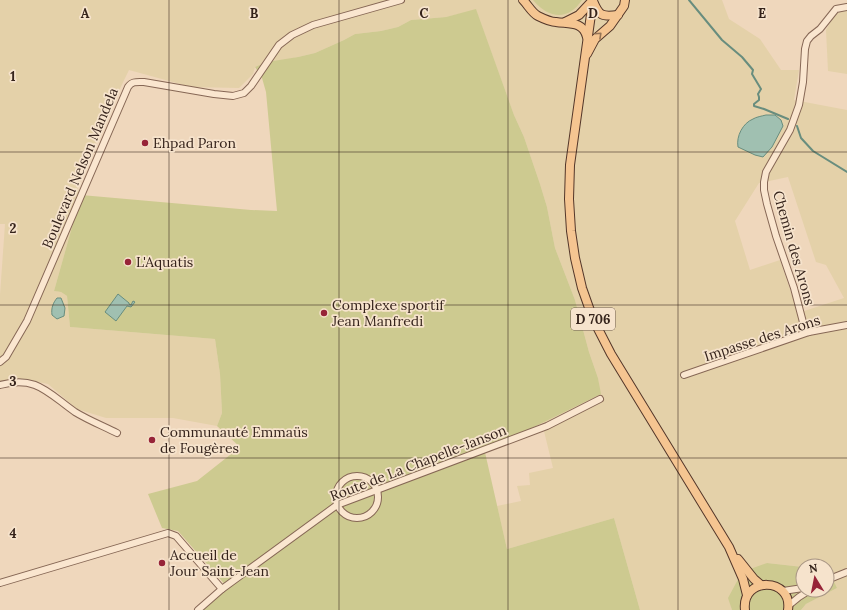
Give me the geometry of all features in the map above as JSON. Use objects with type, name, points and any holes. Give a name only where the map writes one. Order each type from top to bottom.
[{"type":"main road","points":[[523,0],[536,15],[548,21],[558,23],[565,22],[580,15],[593,0]]},
{"type":"main road","points":[[593,0],[596,9],[601,15],[607,17],[618,15]]},
{"type":"main road","name":"D 706","points":[[593,0],[570,165],[569,199],[571,231],[582,288],[593,319],[611,354],[728,547],[743,579],[747,595]]},
{"type":"main road","points":[[585,58],[594,40],[610,26],[624,6],[625,0]]},
{"type":"main road","points":[[565,22],[581,26],[586,31],[587,37]]},
{"type":"main road","name":"D 706","points":[[728,547],[754,579],[761,585]]},
{"type":"main road","points":[[745,610],[747,595],[761,585],[773,585],[783,592],[786,596],[788,608]]},
{"type":"street","name":"Boulevard Nelson Mandela","points":[[0,362],[6,357],[27,321],[130,84],[135,82],[144,82],[233,96],[244,93],[251,86],[279,45],[292,35],[313,25],[401,0]]},
{"type":"street","name":"Chemin des Arons","points":[[809,332],[804,326],[794,288],[776,236],[767,204],[764,182],[766,172],[790,130],[799,105],[803,82],[805,49],[808,41],[811,36],[820,29],[836,8],[847,7]]},
{"type":"street","name":"Impasse des Arons","points":[[684,375],[809,332],[847,325]]},
{"type":"street","points":[[0,385],[21,381],[40,387],[76,412],[117,433]]},
{"type":"street","name":"Route de La Chapelle-Janson","points":[[198,610],[222,589],[337,505],[547,426],[600,399]]},
{"type":"street","points":[[353,477],[367,479],[373,484],[378,496],[374,509],[364,517],[358,518],[345,515],[337,505],[337,491],[341,484],[353,477]]},
{"type":"street","points":[[0,583],[168,533],[176,536],[222,589]]},
{"type":"street","points":[[835,577],[847,572]]},
{"type":"street","points":[[783,592],[795,590]]},
{"type":"street","points":[[788,608],[798,598]]},
{"type":"shaded area","points":[[0,0],[722,0],[729,19],[760,39],[781,70],[799,70],[794,100],[847,110],[847,610],[801,610],[806,604],[818,598],[835,598],[835,589],[837,588],[835,584],[835,558],[795,558],[795,566],[767,563],[729,598],[732,610],[640,610],[614,518],[507,549],[497,506],[521,501],[517,486],[530,485],[529,473],[553,468],[542,423],[600,394],[598,378],[589,352],[575,300],[555,248],[547,207],[540,184],[524,137],[514,115],[476,10],[446,17],[411,20],[398,27],[381,31],[355,34],[315,53],[255,67],[253,74],[239,88],[191,87],[129,70],[111,107],[77,187],[81,195],[54,291],[61,292],[67,296],[70,327],[215,339],[220,374],[222,413],[217,426],[173,418],[106,418],[77,409],[48,384],[23,379],[0,382],[0,295],[5,224],[0,224]],"holes":[[[788,177],[816,262],[826,265],[844,298],[798,313],[780,260],[750,270],[735,221],[759,183]]]},
{"type":"shaded area","points":[[533,0],[582,0],[571,12],[558,15],[545,11]]},
{"type":"shaded area","name":"Complexe sportif Jean Manfredi","points":[[476,9],[540,184],[547,207],[555,248],[575,300],[589,352],[598,378],[601,394],[534,427],[484,448],[507,549],[614,518],[640,610],[201,610],[228,588],[178,531],[162,528],[148,494],[197,481],[240,447],[217,426],[222,413],[220,374],[215,339],[70,327],[67,296],[61,292],[54,291],[81,195],[277,211],[266,92],[262,78],[255,67],[267,62],[315,53],[355,34],[381,31],[398,27],[411,20],[446,17]]},
{"type":"shaded area","points":[[847,9],[847,74],[828,71],[826,30],[835,14]]},
{"type":"shaded area","points":[[766,115],[775,115],[781,120],[783,126],[772,147],[763,157],[738,147],[739,134],[743,127],[754,118]]},
{"type":"shaded area","points":[[118,294],[131,305],[133,301],[135,302],[131,307],[127,306],[116,321],[105,312]]},
{"type":"shaded area","points":[[57,298],[61,298],[65,308],[64,316],[57,319],[52,315],[52,312],[54,302]]},
{"type":"shaded area","points":[[767,563],[795,566],[795,598],[818,598],[806,604],[801,610],[732,610],[728,598],[742,572]]},
{"type":"waterway","points":[[689,0],[722,40],[742,57],[753,70],[752,74],[761,89],[758,94],[759,100],[754,104],[754,106],[788,119]]},
{"type":"waterway","points":[[797,126],[801,138],[813,151],[847,172]]},
{"type":"place","name":"Ehpad Paron","points":[[145,143]]},
{"type":"place","name":"L'Aquatis","points":[[128,262]]},
{"type":"place","name":"Complexe sportif Jean Manfredi","points":[[324,313]]},
{"type":"place","name":"Communauté Emmaüs de Fougères","points":[[152,440]]},
{"type":"place","name":"Accueil de Jour Saint-Jean","points":[[162,563]]}]
